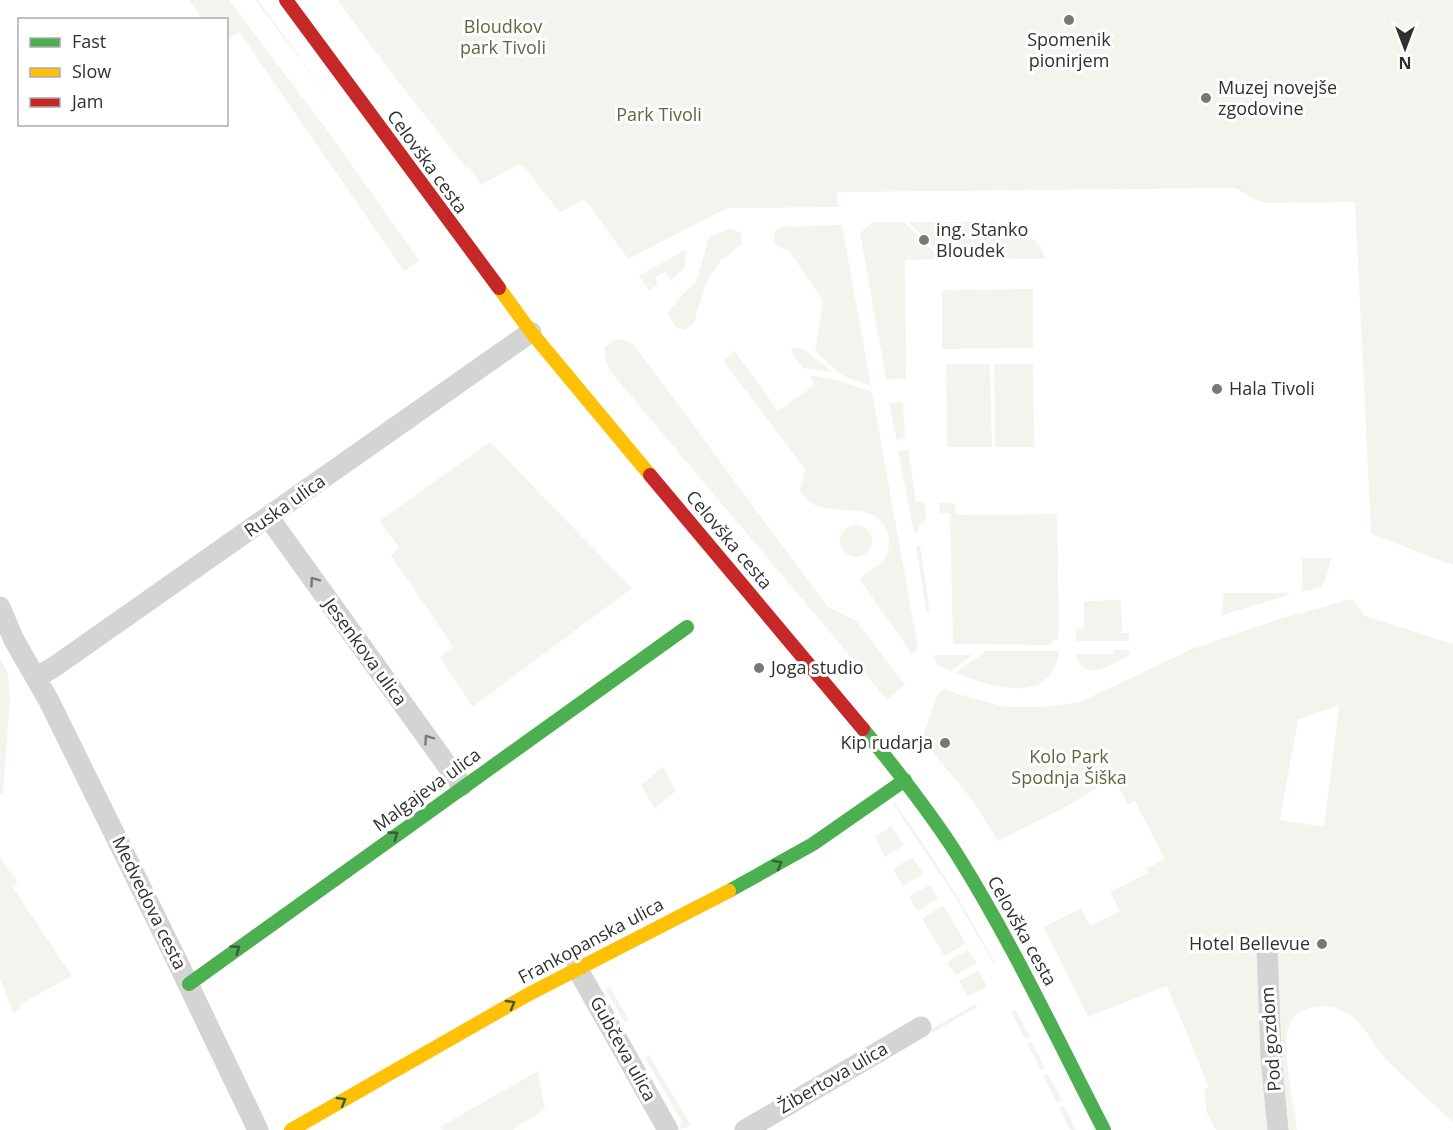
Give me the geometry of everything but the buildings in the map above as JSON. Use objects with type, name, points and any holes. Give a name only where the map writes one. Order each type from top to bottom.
[{"type":"main road","name":"Celovška cesta","points":[[286,0],[531,332],[905,780],[955,852],[1004,933],[1104,1130]]},
{"type":"main road","name":"Malgajeva ulica","points":[[189,984],[462,786],[687,627]]},
{"type":"main road","name":"Frankopanska ulica","points":[[291,1130],[577,968],[644,932],[727,893],[819,840],[905,780]]},
{"type":"street","name":"Ruska ulica","points":[[37,677],[269,518],[531,332]]},
{"type":"street","name":"Jesenkova ulica","points":[[269,518],[462,786]]},
{"type":"street","name":"Medvedova cesta","points":[[0,607],[14,640],[37,677],[189,984],[258,1130]]},
{"type":"street","name":"Pod gozdom","points":[[1267,947],[1271,1058],[1278,1130]]},
{"type":"street","name":"Gubčeva ulica","points":[[577,968],[668,1130]]},
{"type":"street","name":"Žibertova ulica","points":[[745,1130],[921,1027]]},
{"type":"green space","points":[[189,0],[229,0],[322,123],[419,260],[404,271],[239,32],[228,39],[228,18],[201,18]]},
{"type":"green space","points":[[255,0],[258,0],[331,100]]},
{"type":"green space","name":"Park Tivoli","points":[[338,0],[1453,0],[1453,565],[1371,534],[1355,202],[1267,203],[1255,200],[1236,188],[837,192],[839,207],[727,208],[628,259],[587,202],[582,200],[560,213],[524,166],[517,165],[481,185],[373,49]]},
{"type":"green space","points":[[873,222],[904,222],[941,259],[905,260],[906,379],[886,379],[860,233]]},
{"type":"green space","points":[[908,222],[995,222],[1001,231],[1016,232],[1035,240],[1043,251],[1045,259],[945,258]]},
{"type":"green space","points":[[842,225],[871,386],[843,376],[815,351],[823,300],[789,251],[775,245],[774,232],[780,227]]},
{"type":"green space","points":[[731,228],[741,233],[742,244],[721,260],[706,282],[694,323],[684,330],[676,327],[667,313],[696,282],[709,237]]},
{"type":"green space","points":[[686,249],[684,269],[670,280],[665,272],[656,277],[658,285],[649,290],[639,276]]},
{"type":"green space","points":[[1033,289],[1033,348],[942,349],[942,290]]},
{"type":"green space","points":[[617,339],[626,340],[634,345],[827,606],[856,621],[905,685],[887,700],[610,371],[604,347]]},
{"type":"green space","points":[[792,348],[804,349],[832,372],[803,368],[791,352]]},
{"type":"green space","points":[[735,351],[778,411],[815,385],[809,375],[836,380],[872,392],[918,648],[912,654],[860,580],[866,573],[878,566],[887,555],[889,537],[880,520],[858,511],[820,507],[809,501],[800,491],[805,469],[723,361]]},
{"type":"green space","points":[[946,364],[990,364],[992,447],[947,447]]},
{"type":"green space","points":[[994,364],[1033,364],[1034,447],[995,447]]},
{"type":"green space","points":[[903,402],[905,437],[897,441],[889,403]]},
{"type":"green space","points":[[490,442],[632,588],[473,707],[440,658],[453,646],[391,556],[399,547],[379,521]]},
{"type":"green space","points":[[908,449],[916,502],[925,502],[926,519],[918,526],[919,531],[914,533],[898,452]]},
{"type":"green space","points":[[939,503],[955,503],[956,515],[1057,514],[1059,627],[1058,640],[1053,640],[1052,645],[953,644],[950,513],[940,513]]},
{"type":"green space","points":[[856,525],[867,530],[872,541],[867,552],[856,557],[845,552],[840,541],[845,530]]},
{"type":"green space","points":[[920,545],[930,613],[927,614],[916,546]]},
{"type":"green space","points":[[1302,558],[1331,558],[1326,579],[1321,587],[1302,592]]},
{"type":"green space","points":[[1223,593],[1288,593],[1289,595],[1222,615]]},
{"type":"green space","name":"Kolo Park Spodnja Šiška","points":[[1352,599],[1365,616],[1453,644],[1453,1122],[1386,1059],[1355,1019],[1347,1013],[1327,1006],[1307,1009],[1299,1013],[1292,1020],[1288,1030],[1287,1065],[1297,1130],[1216,1130],[1207,1114],[1204,1090],[1209,1087],[1167,986],[1088,1017],[1044,927],[1081,908],[1090,926],[1120,911],[1110,892],[1148,873],[1146,869],[1165,859],[1135,801],[1128,805],[1114,778],[1067,806],[998,841],[973,801],[922,739],[938,693],[945,689],[1006,707],[1046,707],[1080,702],[1192,649],[1279,619]],"holes":[[[1339,705],[1324,827],[1280,820],[1298,720]]]},
{"type":"green space","points":[[1121,600],[1122,633],[1129,633],[1129,641],[1076,641],[1076,629],[1084,628],[1084,601]]},
{"type":"green space","points":[[1114,650],[1130,650],[1130,655],[1100,670],[1086,668],[1080,663],[1076,654],[1113,654]]},
{"type":"green space","points":[[986,651],[1059,651],[1054,669],[1045,680],[1033,686],[1002,687],[955,673]]},
{"type":"green space","points":[[934,655],[972,655],[950,672],[936,663]]},
{"type":"green space","points":[[0,658],[8,674],[10,700],[3,793],[0,795]]},
{"type":"green space","points":[[663,767],[676,791],[654,808],[641,785]]},
{"type":"green space","points":[[891,801],[894,802],[948,881],[984,942],[994,964],[951,890]]},
{"type":"green space","points":[[891,826],[904,845],[885,857],[875,837]]},
{"type":"green space","points":[[0,858],[18,882],[12,886],[72,976],[19,1005],[21,1009],[13,1013],[0,978]]},
{"type":"green space","points":[[911,858],[924,874],[903,886],[894,868]]},
{"type":"green space","points":[[929,885],[938,899],[916,910],[910,896]]},
{"type":"green space","points":[[941,906],[945,908],[965,942],[946,955],[943,954],[922,919]]},
{"type":"green space","points":[[968,950],[976,961],[974,965],[956,975],[948,964],[949,961]]},
{"type":"green space","points":[[979,970],[987,987],[967,996],[959,981]]},
{"type":"green space","points":[[610,987],[629,1021],[625,1023],[605,989]]},
{"type":"green space","points":[[976,1004],[977,1007],[932,1033],[930,1030]]},
{"type":"green space","points":[[1016,1010],[1030,1037],[1025,1039],[1011,1012]]},
{"type":"green space","points":[[1032,1042],[1045,1068],[1041,1070],[1027,1044]]},
{"type":"green space","points":[[649,1055],[691,1126],[679,1130],[682,1122],[645,1058]]},
{"type":"green space","points":[[538,1071],[545,1109],[513,1130],[443,1130],[440,1127]]},
{"type":"green space","points":[[1048,1074],[1062,1100],[1057,1103],[1043,1076]]},
{"type":"green space","points":[[1064,1105],[1076,1130],[1070,1130],[1059,1108]]},
{"type":"traffic: fast","points":[[189,984],[687,627]]},
{"type":"traffic: fast","points":[[863,729],[900,774],[956,853],[1033,990],[1104,1130]]},
{"type":"traffic: fast","points":[[729,891],[813,844],[905,780]]},
{"type":"traffic: slow","points":[[499,288],[531,332],[650,475]]},
{"type":"traffic: slow","points":[[291,1130],[529,994],[729,891]]},
{"type":"traffic: jam","points":[[286,0],[499,288]]},
{"type":"traffic: jam","points":[[650,475],[863,729]]},
{"type":"place","name":"Spomenik pionirjem","points":[[1069,20]]},
{"type":"place","name":"Muzej novejše zgodovine","points":[[1206,98]]},
{"type":"place","name":"ing. Stanko Bloudek","points":[[924,240]]},
{"type":"place","name":"Hala Tivoli","points":[[1217,389]]},
{"type":"place","name":"Joga studio","points":[[759,668]]},
{"type":"place","name":"Kip rudarja","points":[[945,743]]},
{"type":"place","name":"Hotel Bellevue","points":[[1322,944]]},
{"type":"park label","name":"Bloudkov park Tivoli","points":[[503,37]]}]
